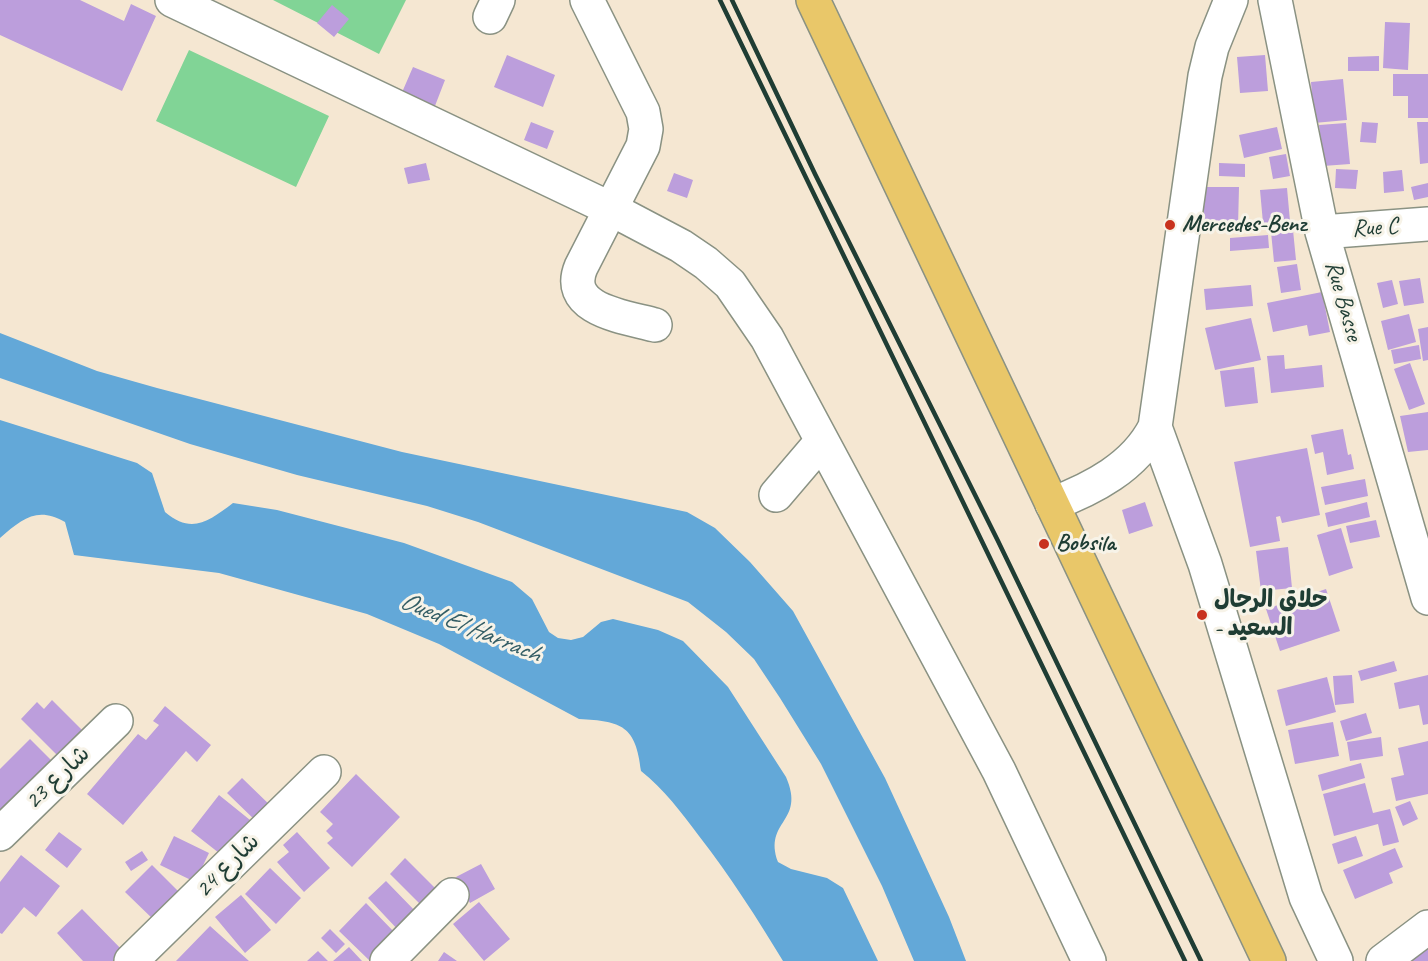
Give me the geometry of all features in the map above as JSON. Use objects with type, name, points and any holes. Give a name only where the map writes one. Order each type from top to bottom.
[{"type":"main road","points":[[813,0],[1269,961]]},
{"type":"street","points":[[172,0],[611,208],[681,246],[730,284],[750,309],[767,338],[999,771],[1089,961]]},
{"type":"street","points":[[587,0],[643,112],[646,129],[643,146],[581,267],[578,287],[584,299],[596,308],[654,325]]},
{"type":"street","points":[[1052,504],[1087,491],[1120,467],[1146,444],[1155,427],[1205,76],[1212,47],[1231,0]]},
{"type":"street","name":"Rue Basse","points":[[1275,0],[1322,232],[1426,581]]},
{"type":"street","name":"Rue C","points":[[1322,232],[1428,224]]},
{"type":"street","points":[[1155,427],[1205,564],[1306,897],[1336,961]]},
{"type":"street","points":[[776,495],[822,441]]},
{"type":"street","name":"شارع 23","points":[[0,834],[116,721]]},
{"type":"street","name":"شارع 24","points":[[131,961],[324,772]]},
{"type":"street","points":[[387,961],[452,895]]},
{"type":"street","points":[[1383,961],[1428,927]]},
{"type":"green space","points":[[273,0],[406,0],[379,54]]},
{"type":"green space","points":[[189,50],[329,116],[296,187],[156,121]]},
{"type":"water","points":[[0,333],[97,371],[157,388],[402,452],[687,512],[715,528],[750,562],[793,611],[885,778],[949,917],[966,961],[914,961],[882,886],[821,764],[780,698],[754,659],[726,632],[688,602],[478,522],[427,506],[297,475],[190,444],[0,378]]},
{"type":"water","name":"Oued El Harrach","points":[[0,420],[137,463],[152,473],[165,512],[184,523],[200,523],[208,520],[233,503],[277,510],[404,543],[512,582],[532,599],[549,632],[558,638],[571,640],[583,637],[601,622],[613,619],[658,630],[683,641],[728,687],[786,777],[791,792],[791,804],[776,837],[775,848],[778,862],[791,869],[827,878],[843,888],[878,961],[783,961],[743,897],[710,851],[672,801],[641,771],[639,756],[631,735],[616,724],[579,719],[439,644],[367,614],[219,573],[74,555],[65,522],[55,517],[38,515],[30,517],[15,525],[0,538]]},
{"type":"building","points":[[0,0],[80,0],[124,21],[131,4],[156,16],[122,91],[0,35]]},
{"type":"building","points":[[332,5],[349,19],[334,37],[317,23]]},
{"type":"building","points":[[1385,22],[1410,23],[1408,70],[1383,68]]},
{"type":"building","points":[[507,55],[555,75],[543,107],[494,87]]},
{"type":"building","points":[[1265,55],[1268,91],[1240,93],[1237,57]]},
{"type":"building","points":[[1379,56],[1379,71],[1348,71],[1348,57]]},
{"type":"building","points":[[413,67],[445,80],[433,111],[400,97]]},
{"type":"building","points":[[1393,74],[1428,74],[1428,118],[1408,118],[1408,96],[1393,96]]},
{"type":"building","points":[[1343,79],[1347,120],[1314,123],[1311,82]]},
{"type":"building","points":[[531,122],[554,131],[547,149],[524,140]]},
{"type":"building","points":[[1362,122],[1378,123],[1376,143],[1360,142]]},
{"type":"building","points":[[1417,122],[1428,122],[1428,163],[1420,164]]},
{"type":"building","points":[[1346,123],[1350,164],[1323,166],[1319,125]]},
{"type":"building","points":[[1277,127],[1282,149],[1244,158],[1239,135]]},
{"type":"building","points":[[1286,154],[1290,176],[1273,179],[1269,157]]},
{"type":"building","points":[[426,163],[430,180],[408,184],[404,168]]},
{"type":"building","points":[[1219,163],[1245,164],[1245,177],[1219,176]]},
{"type":"building","points":[[1336,169],[1358,170],[1356,189],[1335,188]]},
{"type":"building","points":[[1402,170],[1404,191],[1384,193],[1383,172]]},
{"type":"building","points":[[674,173],[693,180],[687,198],[667,191]]},
{"type":"building","points":[[1428,183],[1428,197],[1414,200],[1411,187]]},
{"type":"building","points":[[1205,187],[1239,187],[1238,227],[1203,226]]},
{"type":"building","points":[[1287,188],[1290,221],[1263,223],[1260,190]]},
{"type":"building","points":[[1293,230],[1296,260],[1274,262],[1271,232]]},
{"type":"building","points":[[1268,235],[1269,248],[1230,251],[1230,238]]},
{"type":"building","points":[[1297,264],[1301,290],[1281,293],[1277,267]]},
{"type":"building","points":[[1420,278],[1424,303],[1404,306],[1399,281]]},
{"type":"building","points":[[1392,280],[1398,304],[1383,308],[1377,283]]},
{"type":"building","points":[[1251,285],[1253,306],[1206,310],[1204,289]]},
{"type":"building","points":[[1322,292],[1330,332],[1309,336],[1307,325],[1273,332],[1267,303]]},
{"type":"building","points":[[1409,314],[1416,342],[1388,350],[1381,321]]},
{"type":"building","points":[[1251,318],[1261,360],[1215,370],[1205,328]]},
{"type":"building","points":[[1428,327],[1428,360],[1423,361],[1418,329]]},
{"type":"building","points":[[1419,345],[1421,359],[1394,364],[1391,350]]},
{"type":"building","points":[[1284,355],[1285,369],[1322,365],[1324,387],[1271,393],[1267,356]]},
{"type":"building","points":[[1410,363],[1425,404],[1409,410],[1394,369]]},
{"type":"building","points":[[1254,367],[1258,403],[1225,407],[1220,371]]},
{"type":"building","points":[[1428,412],[1428,450],[1408,452],[1400,416]]},
{"type":"building","points":[[1343,429],[1348,455],[1351,454],[1354,469],[1327,475],[1323,452],[1315,454],[1311,435]]},
{"type":"building","points":[[1307,448],[1320,515],[1282,523],[1280,516],[1276,517],[1280,541],[1250,547],[1234,462]]},
{"type":"building","points":[[1365,479],[1368,496],[1325,505],[1321,487]]},
{"type":"building","points":[[1145,502],[1153,526],[1129,534],[1122,510]]},
{"type":"building","points":[[1367,502],[1370,517],[1328,527],[1325,513]]},
{"type":"building","points":[[1376,520],[1380,537],[1350,543],[1346,526]]},
{"type":"building","points":[[1341,528],[1353,568],[1329,576],[1317,535]]},
{"type":"building","points":[[1288,547],[1292,588],[1261,591],[1256,551]]},
{"type":"building","points":[[1326,589],[1340,631],[1280,651],[1266,609]]},
{"type":"building","points":[[1394,661],[1397,671],[1361,681],[1358,671]]},
{"type":"building","points":[[1352,675],[1354,703],[1335,705],[1333,676]]},
{"type":"building","points":[[1428,675],[1428,724],[1423,725],[1419,705],[1399,709],[1394,683]]},
{"type":"building","points":[[1327,677],[1336,712],[1286,726],[1277,690]]},
{"type":"building","points":[[52,700],[84,732],[59,757],[21,719],[37,702],[44,709]]},
{"type":"building","points":[[165,706],[211,745],[197,762],[186,751],[123,825],[87,794],[138,734],[146,740],[159,725],[153,721]]},
{"type":"building","points":[[1366,713],[1372,733],[1346,741],[1340,721]]},
{"type":"building","points":[[1333,722],[1339,756],[1295,764],[1288,730]]},
{"type":"building","points":[[1381,737],[1383,756],[1350,761],[1347,742]]},
{"type":"building","points":[[30,739],[59,768],[0,818],[0,769]]},
{"type":"building","points":[[1428,741],[1428,794],[1396,801],[1391,778],[1404,775],[1398,748]]},
{"type":"building","points":[[1361,763],[1365,778],[1322,791],[1318,775]]},
{"type":"building","points":[[356,774],[400,817],[352,867],[327,843],[333,838],[326,831],[333,824],[320,812]]},
{"type":"building","points":[[242,778],[274,809],[259,824],[227,793]]},
{"type":"building","points":[[1365,783],[1373,813],[1390,809],[1399,842],[1383,846],[1378,824],[1334,836],[1323,794]]},
{"type":"building","points":[[219,795],[255,824],[234,850],[227,844],[219,853],[191,831]]},
{"type":"building","points":[[1410,801],[1418,819],[1403,826],[1395,807]]},
{"type":"building","points":[[59,832],[82,849],[67,868],[45,850]]},
{"type":"building","points":[[297,832],[330,868],[304,892],[277,862],[289,852],[283,845]]},
{"type":"building","points":[[174,836],[209,853],[195,882],[160,865]]},
{"type":"building","points":[[1356,836],[1363,856],[1338,864],[1332,844]]},
{"type":"building","points":[[1395,848],[1403,867],[1389,873],[1393,883],[1355,899],[1343,870]]},
{"type":"building","points":[[142,851],[148,860],[131,871],[125,862]]},
{"type":"building","points":[[21,855],[60,886],[36,917],[24,907],[2,934],[0,933],[0,882]]},
{"type":"building","points":[[405,858],[438,891],[423,907],[390,874]]},
{"type":"building","points":[[481,864],[495,889],[470,903],[456,877]]},
{"type":"building","points":[[152,865],[184,897],[158,924],[125,892]]},
{"type":"building","points":[[270,868],[301,898],[276,924],[245,894]]},
{"type":"building","points":[[386,881],[419,915],[401,933],[368,898]]},
{"type":"building","points":[[241,895],[271,930],[245,953],[215,917]]},
{"type":"building","points":[[479,902],[510,939],[484,961],[453,924]]},
{"type":"building","points":[[366,903],[398,936],[374,961],[370,961],[339,931]]},
{"type":"building","points":[[82,909],[126,954],[119,961],[83,961],[57,933]]},
{"type":"building","points":[[210,926],[249,961],[176,961]]},
{"type":"building","points":[[330,929],[345,944],[336,953],[321,938]]},
{"type":"building","points":[[1428,946],[1428,961],[1408,961]]},
{"type":"building","points":[[349,947],[362,961],[333,961]]},
{"type":"building","points":[[318,951],[328,961],[307,961]]},
{"type":"building","points":[[444,952],[457,961],[438,961]]},
{"type":"railway","points":[[720,0],[1185,961]]},
{"type":"railway","points":[[732,0],[1201,961]]},
{"type":"place","name":"Mercedes-Benz","points":[[1170,225]]},
{"type":"place","name":"Bobsila","points":[[1044,544]]},
{"type":"place","name":"حلاق الرجال - السعيد","points":[[1202,615]]}]
